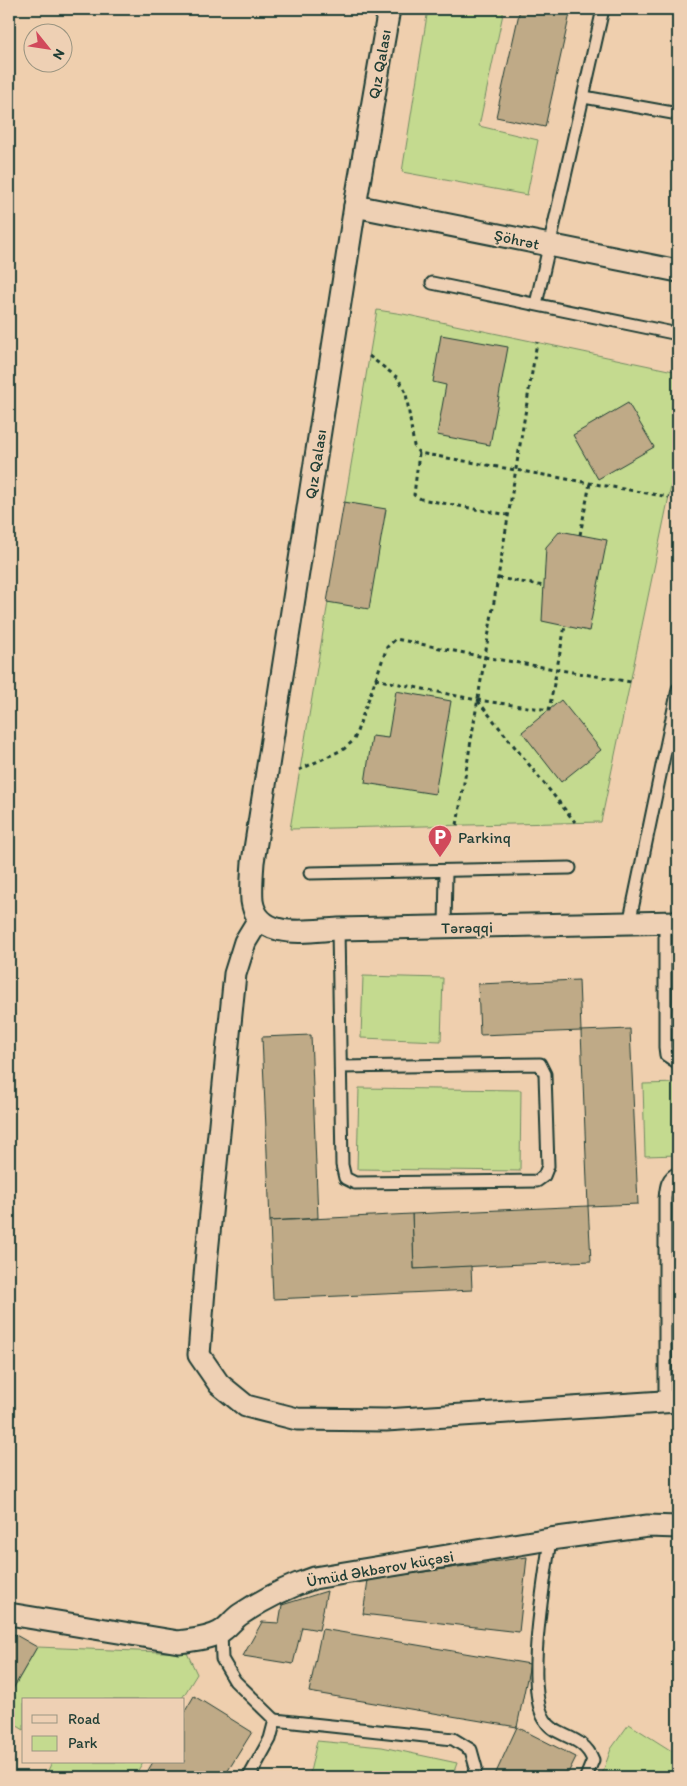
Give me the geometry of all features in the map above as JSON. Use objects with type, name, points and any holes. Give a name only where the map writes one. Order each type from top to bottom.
[{"type":"street","name":"Qız Qalası","points":[[259,918],[252,903],[253,862],[355,206],[389,9]]},
{"type":"street","name":"Şöhrət","points":[[355,206],[678,271]]},
{"type":"street","name":"Tərəqqi","points":[[259,918],[278,930],[672,922]]},
{"type":"street","points":[[259,918],[245,942],[235,974],[206,1263],[199,1355],[219,1384],[246,1406],[297,1419],[386,1420],[672,1401]]},
{"type":"street","name":"Ümüd Əkbərov küçəsi","points":[[9,1614],[179,1642],[202,1639],[221,1632],[238,1616],[287,1587],[314,1578],[550,1539],[648,1526],[678,1526]]},
{"type":"lane","points":[[536,304],[604,9]]},
{"type":"lane","points":[[584,97],[678,114]]},
{"type":"lane","points":[[432,283],[678,334]]},
{"type":"lane","points":[[628,924],[678,689]]},
{"type":"lane","points":[[310,873],[570,868]]},
{"type":"lane","points":[[444,928],[446,871]]},
{"type":"lane","points":[[672,922],[665,1047],[666,1055],[678,1063]]},
{"type":"lane","points":[[338,929],[342,1165],[345,1178],[355,1183],[537,1181],[544,1176],[548,1166],[545,1074],[540,1064],[341,1068]]},
{"type":"lane","points":[[672,1401],[672,1310],[666,1184],[678,1173]]},
{"type":"lane","points":[[550,1539],[538,1642],[536,1691],[538,1709],[546,1723],[589,1748],[593,1760],[586,1777]]},
{"type":"lane","points":[[221,1632],[222,1659],[235,1681],[275,1720],[453,1739],[471,1750],[476,1768],[472,1777]]},
{"type":"lane","points":[[249,1777],[270,1739],[275,1720]]},
{"type":"path","points":[[457,826],[537,342]]},
{"type":"path","points":[[369,356],[398,378],[406,393],[414,446],[419,453],[414,495],[421,499],[508,515]]},
{"type":"path","points":[[419,453],[669,497]]},
{"type":"path","points":[[580,535],[590,483]]},
{"type":"path","points":[[498,578],[544,586]]},
{"type":"path","points":[[375,679],[477,700],[549,710],[565,626]]},
{"type":"path","points":[[300,770],[344,749],[354,740],[386,647],[396,640],[484,658],[631,682]]},
{"type":"path","points":[[477,700],[575,822]]},
{"type":"green space","points":[[428,9],[504,9],[479,126],[538,140],[527,195],[402,172]]},
{"type":"green space","points":[[377,310],[678,372],[678,453],[601,822],[290,829]]},
{"type":"green space","points":[[675,965],[678,965],[678,1027],[676,1027]]},
{"type":"green space","points":[[363,976],[443,978],[441,1041],[361,1038]]},
{"type":"green space","points":[[678,1083],[678,1155],[645,1156],[643,1084]]},
{"type":"green space","points":[[359,1088],[521,1090],[520,1171],[357,1169]]},
{"type":"green space","points":[[37,1647],[187,1653],[197,1674],[182,1698],[22,1698],[22,1729],[9,1721],[9,1696]]},
{"type":"green space","points":[[629,1724],[678,1755],[678,1777],[601,1777],[611,1749]]},
{"type":"green space","points":[[317,1741],[382,1747],[457,1763],[452,1777],[326,1777],[310,1772]]},
{"type":"green space","points":[[51,1764],[142,1764],[134,1777],[45,1777]]},
{"type":"building","points":[[520,9],[571,9],[545,127],[496,117]]},
{"type":"building","points":[[441,335],[508,347],[490,445],[437,435],[446,385],[433,382]]},
{"type":"building","points":[[628,403],[654,447],[598,479],[573,435]]},
{"type":"building","points":[[344,502],[386,509],[369,609],[327,602]]},
{"type":"building","points":[[560,531],[607,540],[589,631],[542,621],[546,547]]},
{"type":"building","points":[[396,691],[451,701],[435,794],[365,783],[372,736],[388,738]]},
{"type":"building","points":[[561,700],[601,750],[561,782],[522,732]]},
{"type":"building","points":[[579,980],[581,1031],[480,1035],[478,984]]},
{"type":"building","points":[[630,1029],[638,1204],[588,1206],[581,1031]]},
{"type":"building","points":[[311,1035],[318,1218],[270,1221],[262,1037]]},
{"type":"building","points":[[588,1206],[591,1261],[414,1269],[412,1214]]},
{"type":"building","points":[[412,1214],[414,1269],[471,1266],[472,1290],[273,1299],[270,1221]]},
{"type":"building","points":[[527,1557],[519,1632],[363,1614],[368,1580]]},
{"type":"building","points":[[327,1591],[319,1630],[302,1627],[293,1664],[243,1656],[262,1622],[279,1623],[282,1605]]},
{"type":"building","points":[[322,1629],[530,1664],[517,1727],[309,1692]]},
{"type":"building","points":[[14,1634],[37,1647],[10,1694],[9,1643]]},
{"type":"building","points":[[194,1696],[252,1732],[224,1777],[144,1777],[152,1764],[185,1764],[185,1711]]},
{"type":"building","points":[[517,1727],[576,1757],[566,1777],[494,1777]]},
{"type":"place","name":"Parkinq","points":[[440,858]]}]
